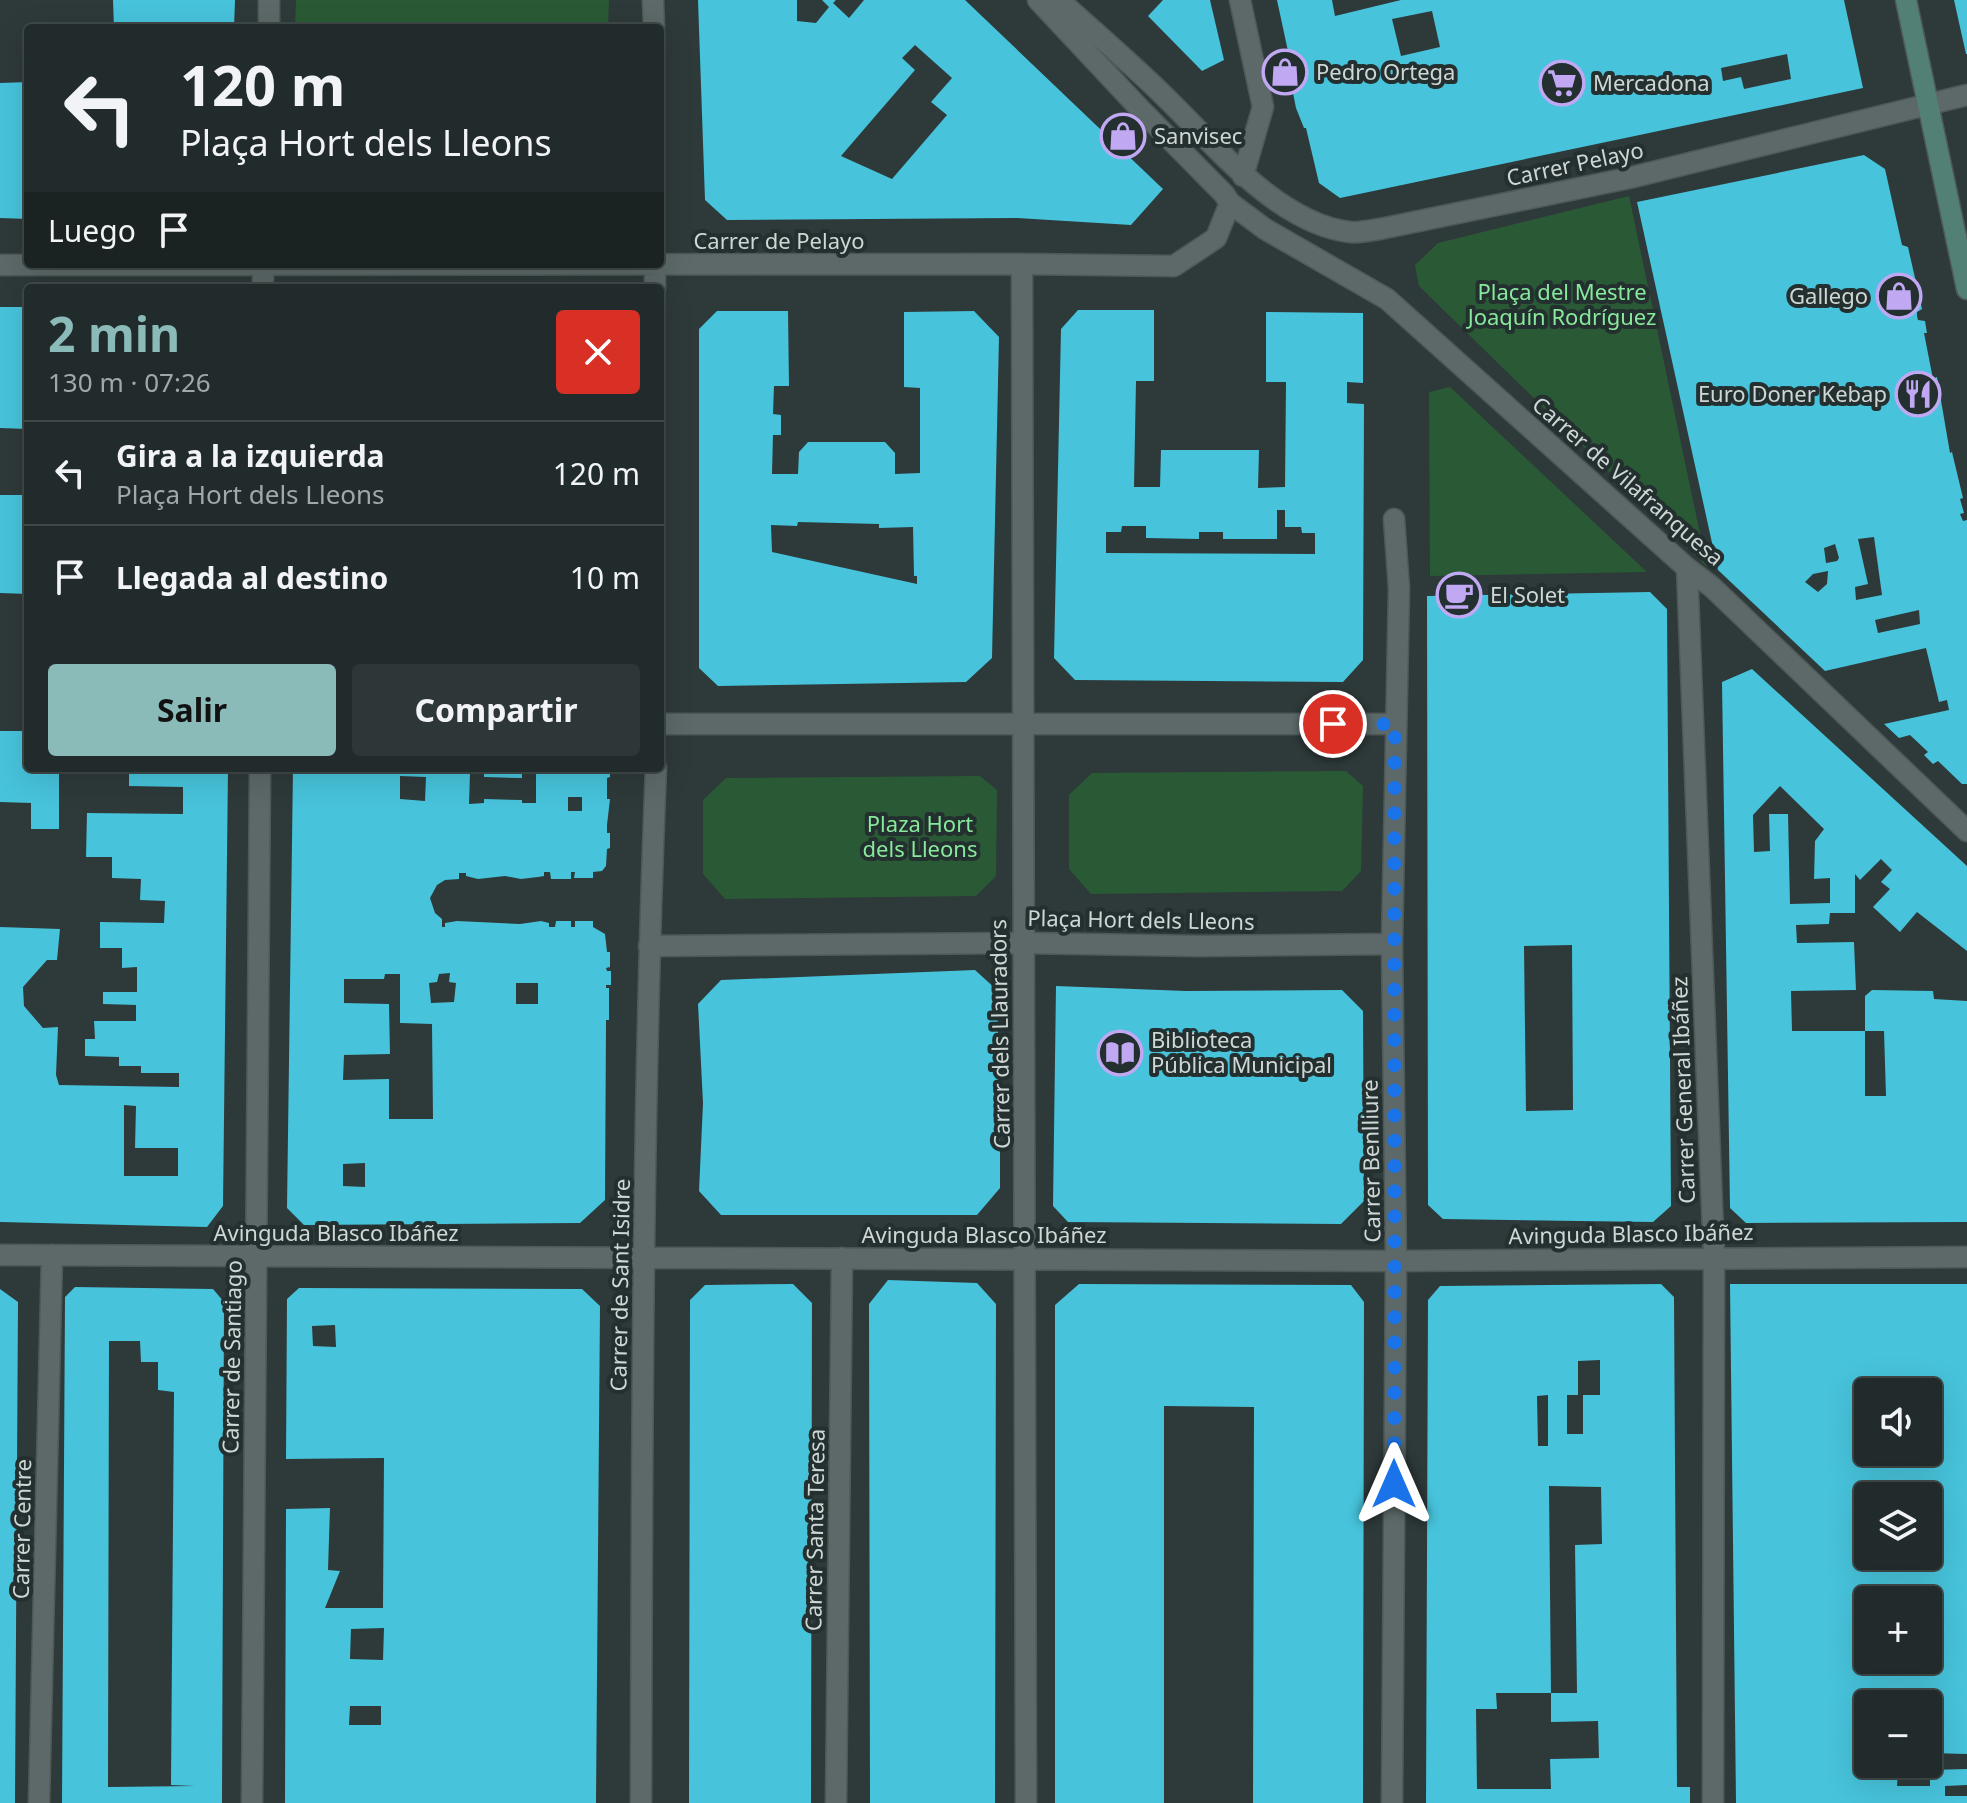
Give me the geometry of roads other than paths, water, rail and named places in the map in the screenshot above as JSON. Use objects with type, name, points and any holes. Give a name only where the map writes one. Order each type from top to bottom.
[{"type":"main road","points":[[1906,0],[1967,289]]},
{"type":"street","points":[[269,0],[269,24]]},
{"type":"street","points":[[653,0],[654,24]]},
{"type":"street","name":"Carrer de Vilafranquesa","points":[[1038,0],[1230,203],[1265,229],[1387,299],[1712,587],[1967,831]]},
{"type":"street","points":[[1059,0],[1160,92],[1243,176],[1263,107],[1240,0]]},
{"type":"street","name":"Carrer Pelayo","points":[[1243,176],[1299,214],[1322,225],[1351,232],[1380,229],[1629,178],[1967,95]]},
{"type":"street","name":"Carrer de Pelayo","points":[[664,264],[1174,266],[1216,238],[1230,203]]},
{"type":"street","name":"Carrer dels Llauradors","points":[[1022,264],[1025,724],[1022,943],[1027,1259],[1026,1803]]},
{"type":"street","name":"Carrer de Pelayo","points":[[0,265],[24,265]]},
{"type":"street","name":"Carrer Benlliure","points":[[1392,1803],[1396,1261],[1392,944],[1399,588],[1394,519]]},
{"type":"street","name":"Carrer General Ibáñez","points":[[1687,568],[1714,1257],[1713,1803]]},
{"type":"street","points":[[664,724],[1395,724]]},
{"type":"street","name":"Carrer de Santiago","points":[[252,1803],[260,772]]},
{"type":"street","name":"Carrer de Sant Isidre","points":[[641,1803],[643,1258],[656,772]]},
{"type":"street","name":"Plaça Hort dels Lleons","points":[[649,946],[1392,944]]},
{"type":"street","name":"Avinguda Blasco Ibáñez","points":[[0,1255],[1396,1261],[1967,1257]]},
{"type":"street","name":"Carrer Centre","points":[[39,1803],[52,1255]]},
{"type":"street","name":"Carrer Santa Teresa","points":[[836,1803],[842,1258]]},
{"type":"place","name":"Pedro Ortega","points":[[1285,72]]},
{"type":"place","name":"Mercadona","points":[[1562,83]]},
{"type":"place","name":"Sanvisec","points":[[1123,136]]},
{"type":"place","name":"Gallego","points":[[1899,296]]},
{"type":"place","name":"Euro Doner Kebap","points":[[1918,394]]},
{"type":"place","name":"El Solet","points":[[1459,595]]},
{"type":"place","name":"Biblioteca Pública Municipal","points":[[1120,1053]]},
{"type":"park label","name":"Plaça del Mestre Joaquín Rodríguez","points":[[1562,304]]},
{"type":"park label","name":"Plaza Hort dels Lleons","points":[[920,836]]}]
